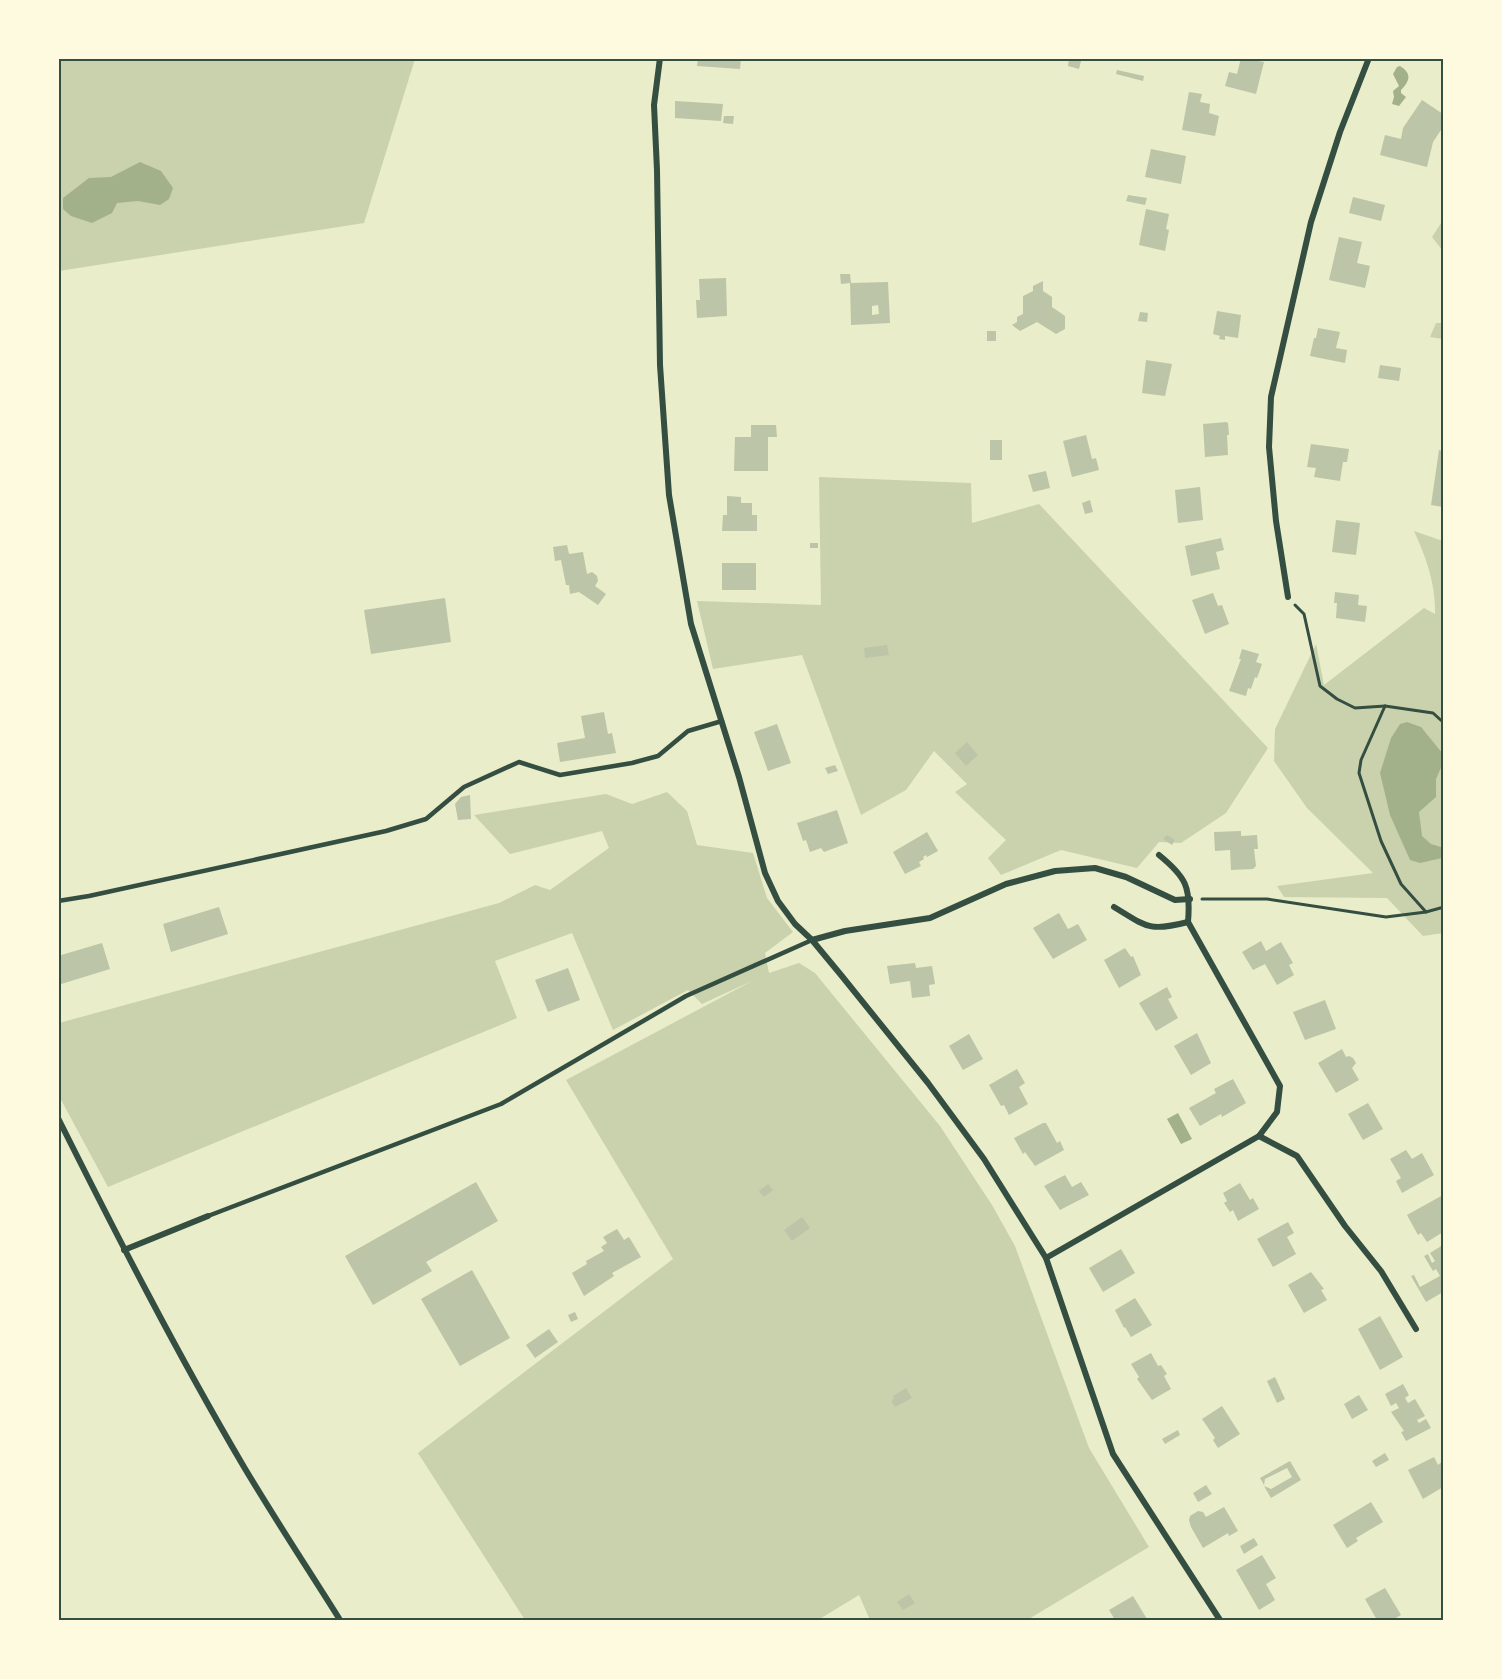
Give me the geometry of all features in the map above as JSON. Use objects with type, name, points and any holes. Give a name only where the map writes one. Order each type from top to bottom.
[{"type":"street","points":[[660,58],[654,105],[660,365],[669,495],[691,624],[739,777],[765,873],[777,901],[795,924],[812,940],[928,1083],[984,1159],[1046,1258],[1113,1454],[1220,1620]]},
{"type":"street","points":[[1288,597],[1276,521],[1269,447],[1270,397],[1311,222],[1340,132],[1369,58]]},
{"type":"street","points":[[1046,1258],[1258,1136],[1277,1112],[1280,1086],[1188,922],[1190,899],[1183,879],[1159,855]]},
{"type":"street","points":[[812,940],[845,930],[930,918],[1006,884],[1055,871],[1095,868],[1126,877],[1175,900],[1190,899]]},
{"type":"street","points":[[1114,907],[1144,925],[1164,928],[1188,922]]},
{"type":"street","points":[[58,1118],[124,1250],[194,1381],[245,1468],[340,1620]]},
{"type":"street","points":[[1258,1136],[1297,1156],[1345,1226],[1381,1271],[1416,1329]]},
{"type":"street","points":[[124,1250],[208,1216]]},
{"type":"lane","points":[[58,901],[386,831],[426,819],[464,787],[519,762],[560,775],[632,763],[658,756],[688,731],[722,721]]},
{"type":"lane","points":[[208,1216],[501,1104],[686,996],[812,940]]},
{"type":"path","points":[[1288,597],[1304,614],[1320,686],[1327,692],[1355,708],[1385,706],[1432,712],[1443,723]]},
{"type":"path","points":[[1385,706],[1371,743],[1361,760],[1359,773],[1381,841],[1401,884],[1426,912]]},
{"type":"path","points":[[1190,899],[1267,899],[1386,917],[1426,912],[1443,907]]},
{"type":"shaded area","points":[[59,59],[415,59],[364,223],[59,271]]},
{"type":"shaded area","points":[[1400,66],[1407,72],[1408,78],[1401,90],[1406,97],[1399,106],[1392,104],[1393,91],[1399,86],[1393,74]]},
{"type":"shaded area","points":[[140,162],[161,171],[173,188],[169,199],[160,205],[138,201],[117,203],[112,213],[92,223],[71,216],[63,209],[63,198],[89,178],[111,177]]},
{"type":"shaded area","points":[[1443,220],[1443,251],[1432,237]]},
{"type":"shaded area","points":[[1436,323],[1443,323],[1443,339],[1430,337]]},
{"type":"shaded area","points":[[819,477],[971,483],[972,523],[1039,504],[1268,748],[1226,813],[1181,843],[1159,842],[1137,868],[1061,850],[1001,875],[988,858],[1006,840],[955,792],[967,784],[934,751],[906,790],[861,815],[802,655],[713,669],[697,601],[821,605]]},
{"type":"shaded area","points":[[1414,531],[1443,541],[1443,933],[1423,936],[1387,898],[1284,897],[1277,886],[1373,873],[1307,808],[1274,761],[1275,729],[1316,644],[1324,685],[1424,608],[1435,614],[1434,592],[1429,571]]},
{"type":"shaded area","points":[[1407,722],[1421,727],[1443,754],[1443,763],[1436,779],[1436,797],[1419,812],[1422,836],[1431,844],[1441,847],[1442,858],[1420,863],[1410,860],[1390,815],[1380,773],[1391,738],[1400,724]]},
{"type":"shaded area","points":[[667,792],[687,811],[697,845],[753,853],[767,898],[793,932],[765,953],[769,973],[799,963],[815,973],[940,1126],[992,1205],[1015,1246],[1089,1448],[1149,1547],[1027,1620],[870,1620],[859,1595],[818,1620],[525,1620],[418,1453],[673,1259],[566,1080],[752,981],[702,1004],[688,990],[613,1030],[572,933],[495,961],[517,1018],[108,1187],[59,1096],[59,1023],[499,903],[535,885],[550,890],[609,848],[602,831],[510,854],[474,815],[606,794],[632,804]]},
{"type":"shaded area","points":[[1178,1113],[1192,1139],[1181,1144],[1167,1119]]},
{"type":"building","points":[[698,58],[741,58],[740,69],[697,66]]},
{"type":"building","points":[[1069,58],[1081,61],[1079,69],[1068,66]]},
{"type":"building","points":[[1241,58],[1264,62],[1256,94],[1225,86],[1229,72],[1237,74]]},
{"type":"building","points":[[1117,70],[1144,76],[1143,81],[1116,74]]},
{"type":"building","points":[[1189,92],[1202,94],[1200,102],[1210,104],[1209,113],[1219,116],[1215,136],[1182,130]]},
{"type":"building","points":[[1422,100],[1443,114],[1443,127],[1433,142],[1427,167],[1380,155],[1385,135],[1401,139],[1403,128]]},
{"type":"building","points":[[675,101],[723,104],[721,121],[675,118]]},
{"type":"building","points":[[724,116],[734,116],[733,124],[723,123]]},
{"type":"building","points":[[1151,149],[1186,156],[1181,184],[1145,177]]},
{"type":"building","points":[[1128,195],[1147,198],[1145,205],[1126,201]]},
{"type":"building","points":[[1353,197],[1385,205],[1381,221],[1349,213]]},
{"type":"building","points":[[1146,209],[1169,214],[1165,251],[1139,245]]},
{"type":"building","points":[[1339,237],[1362,242],[1357,263],[1370,266],[1365,288],[1329,280]]},
{"type":"building","points":[[840,274],[850,274],[851,283],[888,282],[890,323],[851,325],[850,283],[841,284]],"holes":[[[878,305],[879,314],[872,315],[872,306]]]},
{"type":"building","points":[[726,278],[727,316],[697,318],[696,300],[700,300],[699,279]]},
{"type":"building","points":[[1043,281],[1043,291],[1052,297],[1052,307],[1065,316],[1065,329],[1056,334],[1037,322],[1020,331],[1012,325],[1017,322],[1017,317],[1023,314],[1023,296],[1033,291],[1033,286]]},
{"type":"building","points":[[1217,311],[1241,315],[1238,338],[1225,336],[1225,340],[1213,334]]},
{"type":"building","points":[[1140,312],[1148,313],[1147,322],[1138,321]]},
{"type":"building","points":[[1318,328],[1340,332],[1336,348],[1347,350],[1345,363],[1310,356]]},
{"type":"building","points":[[987,331],[996,331],[996,341],[987,341]]},
{"type":"building","points":[[1146,360],[1172,364],[1165,396],[1142,393]]},
{"type":"building","points":[[1380,365],[1401,368],[1399,381],[1378,378]]},
{"type":"building","points":[[1226,422],[1229,435],[1227,435],[1228,455],[1205,457],[1203,424]]},
{"type":"building","points":[[751,425],[776,425],[777,437],[768,437],[768,471],[734,471],[735,437],[751,437]]},
{"type":"building","points":[[1086,435],[1092,459],[1096,458],[1099,470],[1072,477],[1063,441]]},
{"type":"building","points":[[990,440],[1002,440],[1002,460],[990,460]]},
{"type":"building","points":[[1311,444],[1349,449],[1347,462],[1343,462],[1340,481],[1314,477],[1316,468],[1307,467]]},
{"type":"building","points":[[1439,450],[1443,451],[1443,507],[1431,505]]},
{"type":"building","points":[[1046,471],[1050,488],[1033,492],[1028,475]]},
{"type":"building","points":[[1200,487],[1203,520],[1178,523],[1175,490]]},
{"type":"building","points":[[727,496],[741,497],[741,503],[752,503],[752,515],[757,515],[757,531],[722,531],[723,515],[727,515]]},
{"type":"building","points":[[1090,500],[1093,512],[1085,514],[1082,503]]},
{"type":"building","points":[[1336,520],[1360,523],[1356,555],[1332,552]]},
{"type":"building","points":[[1221,538],[1224,550],[1216,552],[1220,569],[1191,576],[1185,546]]},
{"type":"building","points":[[810,543],[818,543],[818,548],[810,548]]},
{"type":"building","points":[[567,545],[569,554],[583,552],[587,574],[592,572],[597,576],[598,581],[595,586],[606,594],[598,605],[579,592],[570,594],[561,560],[555,561],[553,547]]},
{"type":"building","points":[[722,563],[756,563],[756,590],[722,590]]},
{"type":"building","points":[[1335,592],[1359,595],[1358,605],[1367,606],[1365,622],[1336,618]]},
{"type":"building","points":[[1213,593],[1218,606],[1222,605],[1229,624],[1205,634],[1192,600]]},
{"type":"building","points":[[445,598],[451,642],[371,654],[364,610]]},
{"type":"building","points":[[887,645],[889,655],[865,658],[864,648]]},
{"type":"building","points":[[1242,649],[1259,654],[1256,662],[1262,664],[1246,696],[1229,691],[1241,659],[1239,659]]},
{"type":"building","points":[[604,712],[608,734],[612,733],[616,753],[560,762],[557,743],[585,738],[581,716]]},
{"type":"building","points":[[777,724],[791,763],[768,771],[754,732]]},
{"type":"building","points":[[967,742],[978,755],[966,766],[955,753]]},
{"type":"building","points":[[835,765],[838,771],[828,774],[825,768]]},
{"type":"building","points":[[470,795],[471,819],[458,820],[455,804],[461,797]]},
{"type":"building","points":[[837,810],[848,843],[824,852],[821,848],[810,852],[806,840],[803,841],[797,823]]},
{"type":"building","points":[[1241,831],[1241,836],[1257,835],[1258,849],[1254,849],[1256,866],[1253,869],[1231,870],[1230,850],[1215,851],[1214,832]]},
{"type":"building","points":[[927,832],[938,851],[923,857],[924,859],[919,862],[921,866],[905,874],[893,852]]},
{"type":"building","points":[[1167,835],[1175,840],[1172,845],[1163,839]]},
{"type":"building","points":[[219,907],[228,934],[171,952],[163,924]]},
{"type":"building","points":[[1059,913],[1068,929],[1078,924],[1087,940],[1053,959],[1033,928]]},
{"type":"building","points":[[1261,941],[1266,951],[1281,942],[1293,963],[1289,965],[1294,975],[1277,985],[1265,964],[1253,970],[1242,952]]},
{"type":"building","points":[[102,943],[110,969],[58,985],[58,956]]},
{"type":"building","points":[[1125,948],[1131,957],[1133,956],[1141,975],[1119,988],[1104,960]]},
{"type":"building","points":[[915,963],[916,968],[932,966],[935,984],[929,985],[930,996],[912,998],[910,981],[890,984],[887,966]]},
{"type":"building","points":[[568,968],[580,1000],[548,1012],[535,980]]},
{"type":"building","points":[[1167,987],[1172,997],[1168,999],[1178,1018],[1156,1031],[1139,1003]]},
{"type":"building","points":[[1325,1000],[1336,1029],[1305,1040],[1293,1012]]},
{"type":"building","points":[[1197,1033],[1211,1063],[1191,1075],[1174,1046]]},
{"type":"building","points":[[969,1034],[983,1059],[963,1070],[949,1046]]},
{"type":"building","points":[[1342,1049],[1346,1057],[1353,1058],[1356,1063],[1352,1068],[1359,1080],[1336,1093],[1318,1063]]},
{"type":"building","points":[[1017,1069],[1025,1083],[1019,1087],[1028,1104],[1009,1115],[989,1085]]},
{"type":"building","points":[[1233,1079],[1246,1103],[1200,1126],[1189,1108],[1216,1093],[1214,1089]]},
{"type":"building","points":[[1368,1103],[1383,1129],[1363,1140],[1348,1114]]},
{"type":"building","points":[[1046,1123],[1057,1143],[1060,1141],[1064,1150],[1035,1166],[1025,1152],[1023,1154],[1014,1138]]},
{"type":"building","points":[[1406,1150],[1412,1159],[1422,1153],[1434,1175],[1402,1193],[1396,1181],[1401,1178],[1390,1159]]},
{"type":"building","points":[[1065,1175],[1072,1187],[1081,1182],[1089,1195],[1060,1210],[1044,1186]]},
{"type":"building","points":[[476,1182],[498,1221],[426,1262],[432,1271],[373,1305],[345,1256]]},
{"type":"building","points":[[1240,1183],[1250,1200],[1253,1198],[1259,1209],[1238,1221],[1233,1210],[1230,1212],[1224,1203],[1227,1201],[1223,1193]]},
{"type":"building","points":[[768,1184],[773,1190],[764,1197],[759,1191]]},
{"type":"building","points":[[1443,1195],[1443,1232],[1427,1242],[1421,1233],[1418,1235],[1407,1215]]},
{"type":"building","points":[[802,1217],[810,1228],[792,1241],[784,1230]]},
{"type":"building","points":[[1288,1222],[1294,1233],[1287,1237],[1296,1254],[1273,1267],[1257,1239]]},
{"type":"building","points":[[617,1229],[624,1240],[629,1237],[641,1257],[612,1273],[614,1276],[584,1296],[572,1273],[587,1264],[586,1261],[604,1251],[601,1247],[607,1243],[603,1237]]},
{"type":"building","points":[[1443,1245],[1443,1292],[1426,1302],[1411,1276],[1414,1275],[1420,1287],[1440,1276],[1436,1269],[1433,1271],[1424,1256],[1428,1254],[1432,1263],[1435,1261],[1430,1253]]},
{"type":"building","points":[[1121,1249],[1135,1273],[1103,1292],[1089,1268]]},
{"type":"building","points":[[472,1270],[510,1338],[460,1366],[421,1299]]},
{"type":"building","points":[[1311,1272],[1324,1289],[1321,1290],[1327,1300],[1304,1313],[1288,1285]]},
{"type":"building","points":[[1135,1298],[1152,1325],[1131,1337],[1115,1310]]},
{"type":"building","points":[[575,1312],[578,1319],[571,1322],[568,1315]]},
{"type":"building","points":[[1380,1316],[1403,1357],[1380,1370],[1358,1329]]},
{"type":"building","points":[[549,1329],[558,1342],[535,1358],[526,1345]]},
{"type":"building","points":[[1151,1353],[1158,1366],[1161,1365],[1167,1374],[1164,1376],[1171,1389],[1152,1400],[1137,1379],[1139,1377],[1131,1364]]},
{"type":"building","points":[[1275,1377],[1285,1399],[1277,1403],[1267,1381]]},
{"type":"building","points":[[1403,1384],[1409,1395],[1405,1398],[1408,1403],[1415,1399],[1425,1416],[1417,1420],[1419,1423],[1426,1419],[1431,1428],[1406,1441],[1401,1432],[1404,1431],[1391,1412],[1399,1408],[1396,1403],[1391,1406],[1385,1394]]},
{"type":"building","points":[[906,1388],[912,1398],[895,1407],[891,1401],[894,1399],[893,1396]]},
{"type":"building","points":[[1359,1395],[1368,1410],[1352,1419],[1344,1404]]},
{"type":"building","points":[[1222,1406],[1240,1434],[1218,1448],[1213,1440],[1215,1438],[1202,1419]]},
{"type":"building","points":[[1178,1430],[1180,1435],[1165,1444],[1162,1439]]},
{"type":"building","points":[[1385,1453],[1389,1460],[1376,1467],[1372,1461]]},
{"type":"building","points":[[1434,1457],[1438,1465],[1443,1461],[1443,1487],[1423,1499],[1408,1470]]},
{"type":"building","points":[[1290,1461],[1301,1480],[1271,1498],[1264,1486],[1271,1489],[1292,1477],[1287,1468],[1265,1479],[1264,1485],[1260,1478]]},
{"type":"building","points":[[1206,1485],[1212,1494],[1198,1502],[1193,1493]]},
{"type":"building","points":[[1371,1502],[1383,1522],[1356,1538],[1358,1541],[1347,1548],[1333,1525]]},
{"type":"building","points":[[1224,1507],[1238,1531],[1229,1536],[1228,1533],[1203,1548],[1191,1527],[1190,1516],[1198,1511],[1203,1512],[1206,1517]]},
{"type":"building","points":[[1254,1538],[1258,1545],[1244,1554],[1240,1546]]},
{"type":"building","points":[[1262,1555],[1276,1578],[1266,1584],[1275,1600],[1259,1610],[1236,1570]]},
{"type":"building","points":[[1385,1588],[1401,1615],[1392,1620],[1377,1620],[1365,1599]]},
{"type":"building","points":[[909,1594],[915,1603],[903,1610],[897,1602]]},
{"type":"building","points":[[1133,1596],[1147,1619],[1115,1620],[1109,1610]]}]
